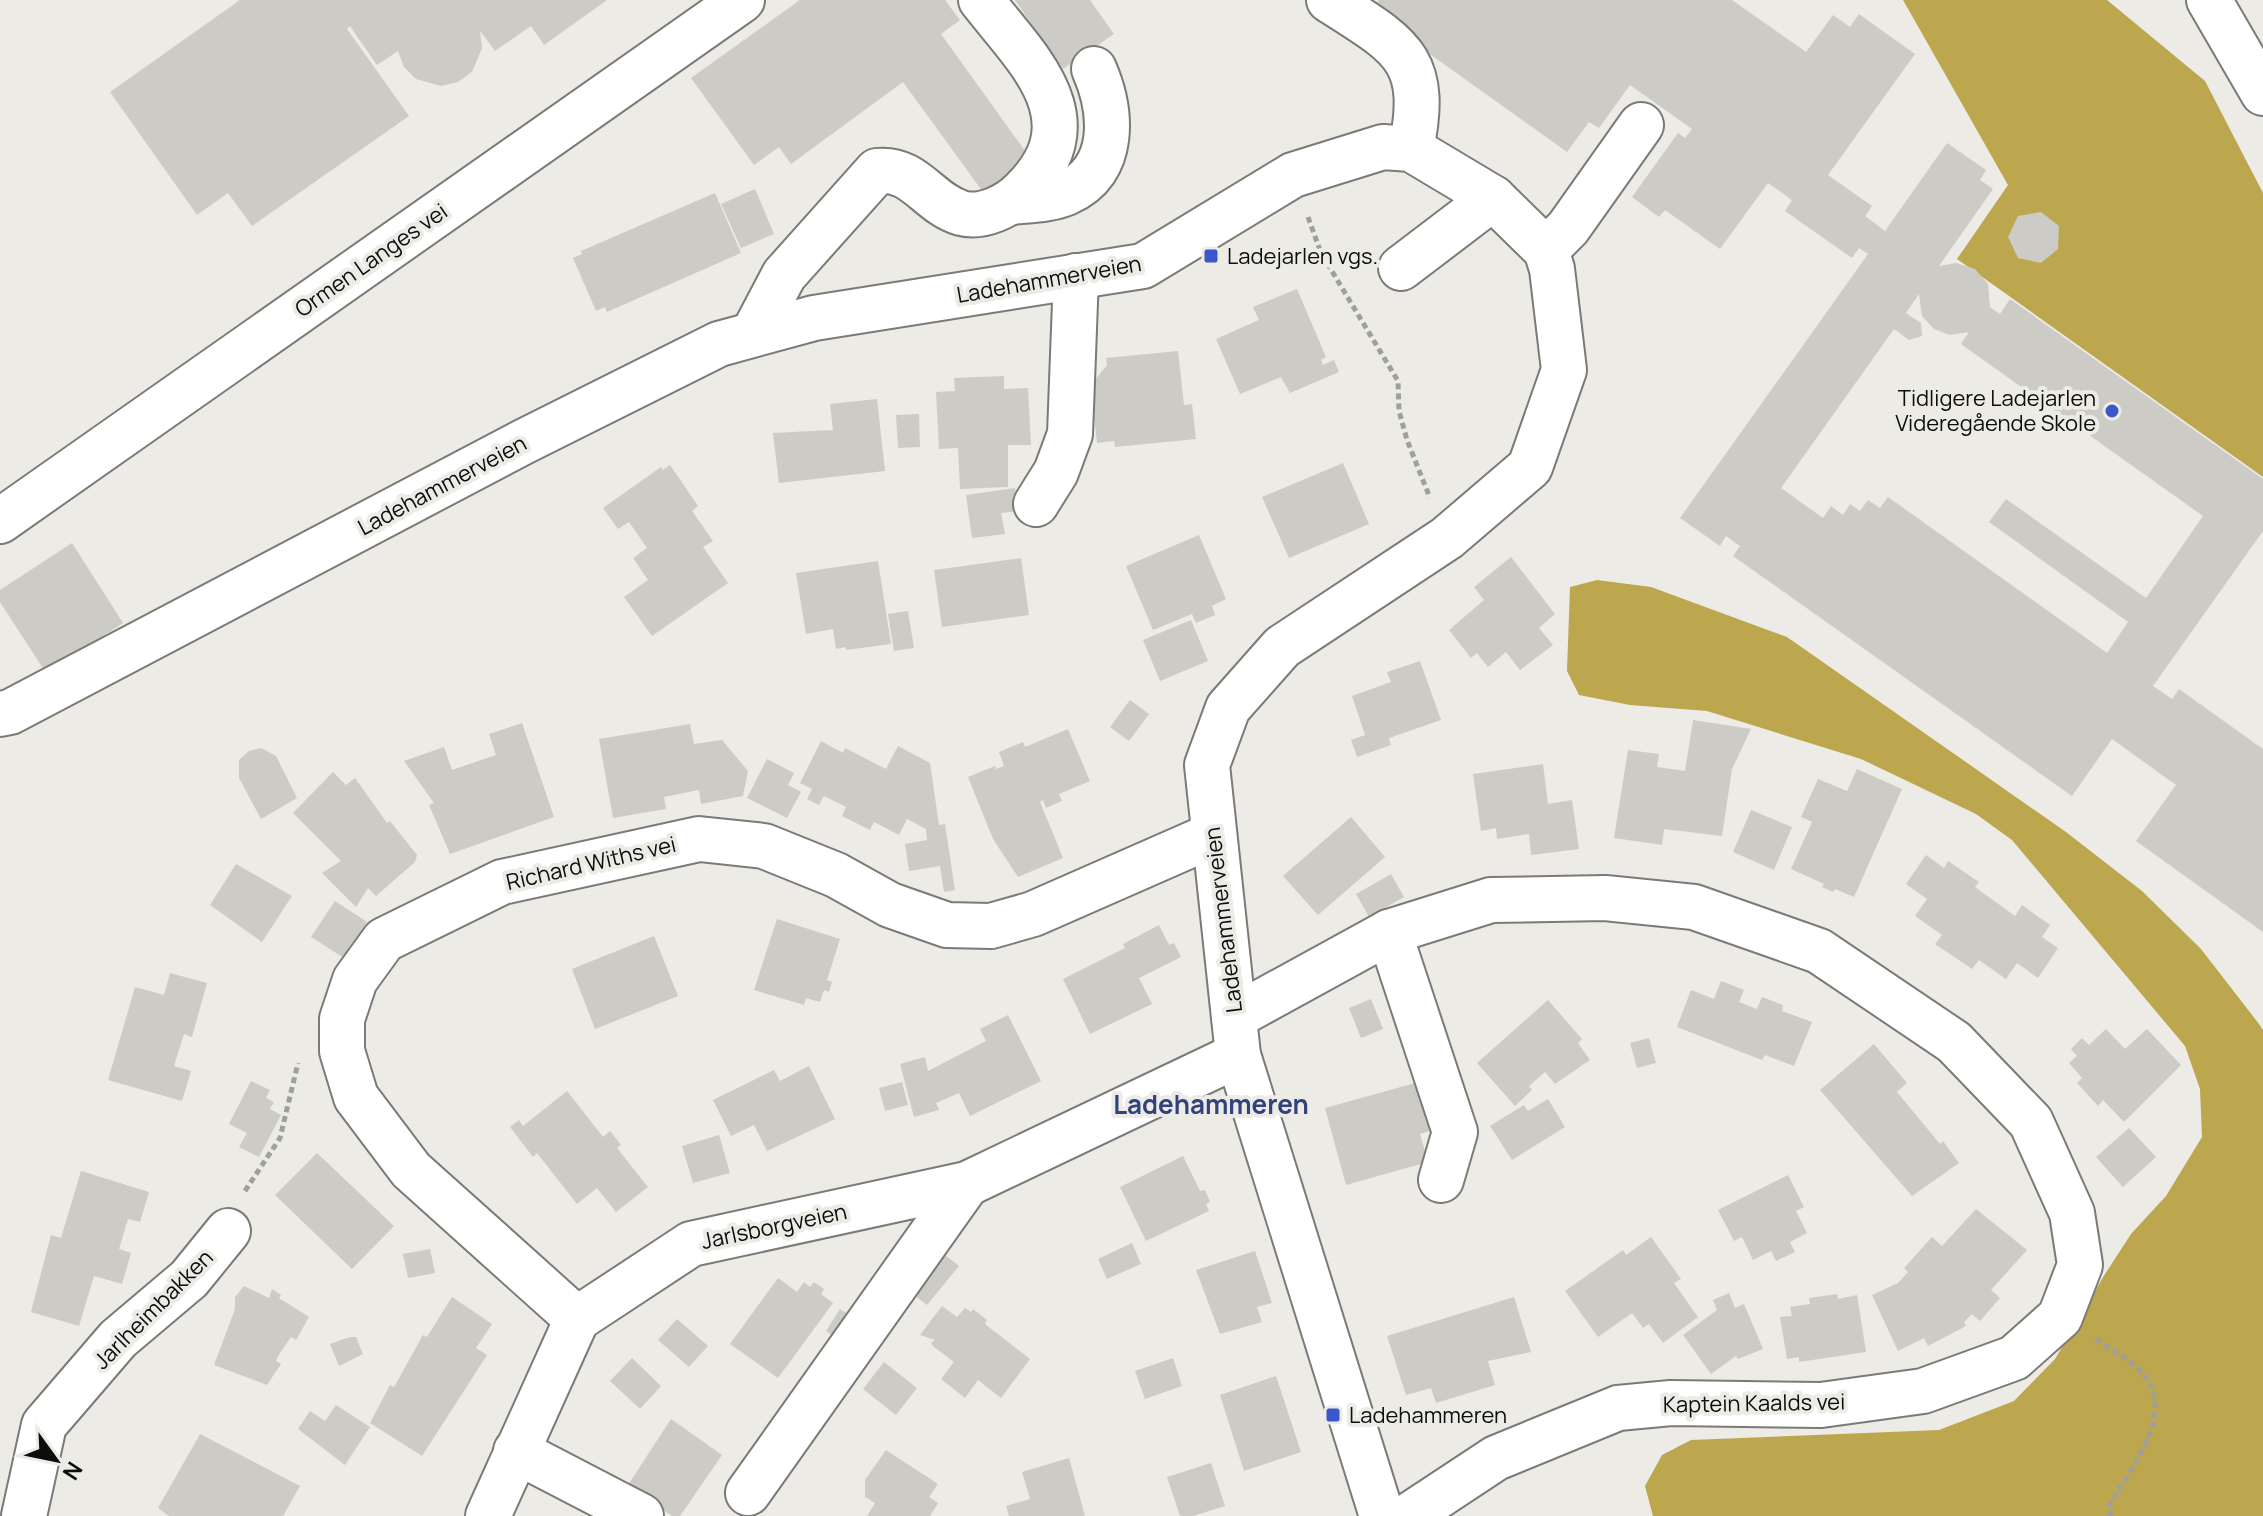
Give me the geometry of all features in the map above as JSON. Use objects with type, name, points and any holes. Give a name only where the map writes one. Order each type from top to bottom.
[{"type":"street","name":"Ormen Langes vei","points":[[0,521],[742,0]]},
{"type":"street","points":[[981,0],[1043,78],[1055,105],[1050,156],[1037,176],[1011,202]]},
{"type":"street","points":[[1329,0],[1373,29],[1405,56],[1417,83],[1418,115],[1411,149],[1493,198],[1546,250],[1568,228],[1641,125]]},
{"type":"street","points":[[2209,0],[2263,93]]},
{"type":"street","points":[[753,334],[784,275],[877,171],[890,169],[914,178],[938,200],[962,214],[995,210],[1011,202],[1068,193],[1101,158],[1109,130],[1108,106],[1094,69]]},
{"type":"street","name":"Ladehammerveien","points":[[0,714],[24,705],[719,344],[814,318],[1143,266],[1293,175],[1383,147],[1411,149]]},
{"type":"street","points":[[1401,268],[1493,198]]},
{"type":"street","name":"Ladehammerveien","points":[[1382,1516],[1236,1036],[1207,765],[1228,708],[1282,647],[1447,538],[1530,467],[1564,370],[1552,269],[1546,250]]},
{"type":"street","points":[[1036,504],[1056,472],[1070,434],[1076,276]]},
{"type":"street","name":"Richard Withs vei","points":[[577,1319],[411,1170],[356,1097],[342,1051],[342,1019],[355,980],[384,940],[502,882],[699,839],[764,846],[836,875],[890,905],[947,925],[991,926],[1033,914],[1213,835]]},
{"type":"street","name":"Kaptein Kaalds vei","points":[[1236,1036],[1389,932],[1491,900],[1605,898],[1694,907],[1819,951],[1954,1042],[2031,1122],[2072,1213],[2080,1265],[2060,1317],[2014,1358],[1923,1391],[1821,1405],[1671,1403],[1618,1408],[1496,1458],[1408,1516]]},
{"type":"street","points":[[1389,932],[1455,1132],[1441,1180]]},
{"type":"street","name":"Jarlsborgveien","points":[[577,1319],[691,1244],[967,1184],[1236,1036]]},
{"type":"street","name":"Jarlsborgveien","points":[[748,1493],[967,1184]]},
{"type":"street","name":"Jarlheimbakken","points":[[24,1516],[44,1425],[118,1339],[189,1279],[235,1213]]},
{"type":"street","points":[[488,1516],[577,1319]]},
{"type":"street","points":[[516,1451],[641,1516]]},
{"type":"path","points":[[1293,175],[1321,253],[1398,381],[1399,411],[1407,440],[1447,538]]},
{"type":"path","points":[[235,1213],[280,1138],[299,1060],[304,1053],[342,1051]]},
{"type":"path","points":[[2060,1317],[2136,1367],[2152,1388],[2155,1423],[2109,1506],[2111,1516]]},
{"type":"shaded area","points":[[1903,0],[2107,0],[2205,81],[2263,193],[2263,477],[1957,259],[2008,185]]},
{"type":"shaded area","points":[[1597,580],[1651,587],[1787,637],[2066,832],[2142,891],[2201,949],[2259,1024],[2263,1030],[2263,1516],[1653,1516],[1645,1486],[1662,1455],[1691,1440],[1939,1430],[2014,1401],[2055,1359],[2131,1234],[2166,1196],[2202,1137],[2200,1089],[2185,1046],[2012,840],[1976,814],[1861,759],[1707,711],[1630,705],[1579,695],[1567,671],[1570,587]]},
{"type":"building","points":[[240,0],[607,0],[544,45],[531,26],[495,51],[480,31],[482,48],[472,72],[458,82],[441,86],[416,79],[404,67],[398,51],[377,65],[350,26],[347,29],[409,116],[252,226],[228,193],[197,215],[110,92]]},
{"type":"building","points":[[800,0],[945,0],[960,20],[941,34],[1030,158],[983,192],[903,82],[791,164],[779,147],[754,165],[691,78]]},
{"type":"building","points":[[1015,0],[1090,0],[1114,34],[1063,69]]},
{"type":"building","name":"Tidligere Ladejarlen Videregående Skole","points":[[1379,0],[1732,0],[1806,52],[1833,15],[1850,27],[1859,14],[1915,54],[1828,175],[1872,206],[1865,216],[1885,231],[1947,143],[1986,170],[1980,180],[1993,189],[1939,266],[1956,263],[1975,269],[1988,284],[1990,307],[2000,314],[2010,299],[2263,479],[2263,531],[2153,686],[2172,699],[2179,689],[2263,749],[2263,932],[2136,841],[2176,785],[2112,739],[2072,796],[1733,556],[1740,546],[1726,536],[1720,546],[1680,518],[1868,254],[1859,248],[1852,258],[1785,211],[1792,200],[1768,183],[1720,249],[1665,210],[1659,217],[1632,197],[1678,133],[1685,138],[1692,129],[1630,85],[1599,128],[1589,122],[1567,152],[1371,12]],"holes":[[[1919,294],[1922,316],[1934,329],[1950,335],[1969,332],[1961,344],[2203,516],[2146,598],[2006,499],[1989,522],[2128,622],[2107,653],[1888,497],[1880,508],[1868,500],[1860,511],[1850,504],[1843,515],[1831,506],[1823,518],[1781,488],[1894,329],[1909,340],[1922,336],[1921,323],[1906,313]]]},
{"type":"building","points":[[755,189],[774,234],[741,248],[721,204]]},
{"type":"building","points":[[715,193],[741,253],[607,312],[605,307],[596,311],[573,258],[582,254],[581,251]]},
{"type":"building","points":[[2041,212],[2059,226],[2058,249],[2041,263],[2018,258],[2008,237],[2018,216]]},
{"type":"building","points":[[1297,289],[1326,357],[1321,360],[1323,365],[1334,360],[1339,372],[1290,393],[1281,377],[1240,394],[1216,339],[1259,320],[1253,307]]},
{"type":"building","points":[[1178,351],[1184,405],[1192,404],[1196,439],[1115,447],[1114,441],[1097,443],[1091,385],[1107,365],[1106,358]]},
{"type":"building","points":[[1004,376],[1004,389],[1028,388],[1031,445],[1008,445],[1008,487],[960,489],[958,448],[939,449],[936,392],[955,391],[954,378]]},
{"type":"building","points":[[877,399],[885,471],[779,483],[773,433],[833,430],[830,404]]},
{"type":"building","points":[[919,414],[920,447],[898,448],[896,415]]},
{"type":"building","points":[[1343,463],[1369,524],[1289,558],[1262,497]]},
{"type":"building","points":[[670,465],[698,506],[692,511],[713,541],[703,547],[728,583],[652,636],[624,597],[648,580],[633,558],[647,548],[629,522],[618,529],[603,508],[661,467],[663,470]]},
{"type":"building","points":[[1015,488],[1018,511],[1001,513],[1005,534],[972,538],[966,495]]},
{"type":"building","points":[[1199,535],[1226,599],[1212,606],[1215,615],[1196,623],[1192,614],[1153,630],[1126,566]]},
{"type":"building","points":[[72,543],[123,623],[46,673],[0,602],[0,590]]},
{"type":"building","points":[[1511,557],[1555,614],[1539,628],[1553,645],[1520,670],[1506,652],[1488,667],[1477,653],[1471,658],[1449,630],[1484,600],[1474,587]]},
{"type":"building","points":[[1021,558],[1029,615],[942,627],[934,570]]},
{"type":"building","points":[[878,561],[891,644],[836,649],[833,629],[806,634],[796,573]]},
{"type":"building","points":[[908,611],[914,648],[894,651],[888,614]]},
{"type":"building","points":[[1191,620],[1208,661],[1160,681],[1143,640]]},
{"type":"building","points":[[1420,661],[1441,720],[1389,738],[1391,745],[1357,757],[1351,740],[1365,735],[1352,696],[1391,682],[1387,672]]},
{"type":"building","points":[[1130,700],[1149,714],[1129,741],[1110,727]]},
{"type":"building","points":[[1693,720],[1751,729],[1732,769],[1722,836],[1664,829],[1662,845],[1614,838],[1628,750],[1659,754],[1657,767],[1685,771]]},
{"type":"building","points":[[522,723],[554,817],[450,854],[429,805],[434,803],[404,761],[444,747],[452,770],[496,755],[489,734]]},
{"type":"building","points":[[690,724],[694,744],[722,740],[748,771],[743,796],[701,804],[699,790],[664,797],[666,809],[613,818],[599,739]]},
{"type":"building","points":[[1068,729],[1090,781],[1059,794],[1062,801],[1046,808],[1043,800],[1040,802],[1063,858],[1018,877],[993,839],[968,777],[995,766],[996,769],[1004,766],[999,752],[1023,742],[1025,747]]},
{"type":"building","points":[[821,741],[843,753],[845,748],[886,769],[898,746],[930,763],[939,825],[945,824],[955,890],[944,892],[940,866],[909,871],[905,844],[927,840],[926,829],[907,819],[899,835],[874,822],[870,830],[842,816],[846,807],[824,796],[819,805],[807,799],[812,789],[800,783]]},
{"type":"building","points":[[261,748],[276,756],[297,798],[261,819],[239,778],[239,760],[249,751]]},
{"type":"building","points":[[767,759],[794,773],[788,785],[801,792],[787,818],[747,798]]},
{"type":"building","points":[[1543,764],[1548,804],[1572,800],[1579,849],[1531,855],[1529,834],[1497,839],[1496,828],[1481,831],[1473,774]]},
{"type":"building","points":[[1857,769],[1902,789],[1854,897],[1835,889],[1833,892],[1822,887],[1824,884],[1791,869],[1812,822],[1801,817],[1818,779],[1847,791]]},
{"type":"building","points":[[333,772],[346,785],[355,778],[387,823],[390,821],[417,855],[415,862],[376,896],[368,888],[356,907],[322,873],[341,861],[293,813]]},
{"type":"building","points":[[1751,810],[1792,827],[1774,870],[1733,852]]},
{"type":"building","points":[[1351,817],[1385,857],[1318,915],[1283,876]]},
{"type":"building","points":[[1926,855],[1944,868],[1948,861],[1979,882],[1975,887],[2015,916],[2022,905],[2050,925],[2042,937],[2058,948],[2038,978],[2017,963],[2006,979],[1979,960],[1972,969],[1935,944],[1942,935],[1915,916],[1927,899],[1906,884]]},
{"type":"building","points":[[236,864],[292,896],[262,942],[210,905]]},
{"type":"building","points":[[1391,874],[1404,897],[1369,917],[1356,894]]},
{"type":"building","points":[[335,901],[367,922],[344,958],[311,937]]},
{"type":"building","points":[[777,919],[840,939],[827,980],[832,982],[829,992],[824,990],[820,1002],[806,998],[804,1005],[754,990]]},
{"type":"building","points":[[1159,925],[1169,945],[1174,943],[1181,957],[1139,978],[1152,1004],[1090,1034],[1063,979],[1125,948],[1123,944]]},
{"type":"building","points":[[654,936],[678,996],[595,1029],[572,969]]},
{"type":"building","points":[[170,973],[207,983],[192,1037],[184,1034],[174,1066],[191,1071],[182,1101],[108,1080],[135,987],[164,995]]},
{"type":"building","points":[[1721,981],[1744,990],[1739,1002],[1757,1009],[1762,997],[1783,1005],[1782,1011],[1812,1022],[1794,1066],[1765,1055],[1762,1060],[1677,1027],[1691,990],[1714,999]]},
{"type":"building","points":[[1371,999],[1383,1029],[1361,1038],[1349,1008]]},
{"type":"building","points":[[1548,1000],[1582,1039],[1578,1043],[1590,1060],[1555,1084],[1545,1072],[1529,1086],[1532,1090],[1515,1106],[1477,1063]]},
{"type":"building","points":[[1008,1015],[1041,1081],[970,1116],[959,1093],[936,1103],[939,1110],[914,1117],[900,1064],[925,1057],[928,1071],[986,1041],[980,1029]]},
{"type":"building","points":[[2106,1029],[2125,1049],[2147,1029],[2181,1065],[2124,1122],[2103,1100],[2098,1106],[2077,1083],[2082,1078],[2069,1063],[2077,1056],[2071,1049],[2082,1038],[2089,1045]]},
{"type":"building","points":[[1649,1038],[1656,1063],[1637,1068],[1630,1043]]},
{"type":"building","points":[[1874,1044],[1907,1083],[1897,1092],[1940,1144],[1943,1141],[1959,1163],[1912,1196],[1820,1090]]},
{"type":"building","points":[[809,1066],[835,1119],[767,1151],[754,1125],[731,1136],[713,1100],[774,1070],[780,1081]]},
{"type":"building","points":[[1426,1080],[1439,1128],[1420,1134],[1428,1162],[1346,1185],[1325,1108]]},
{"type":"building","points":[[251,1081],[270,1090],[266,1098],[274,1102],[270,1109],[281,1115],[259,1157],[239,1147],[247,1133],[229,1124]]},
{"type":"building","points":[[902,1082],[908,1105],[885,1111],[879,1088]]},
{"type":"building","points":[[567,1091],[603,1137],[610,1131],[621,1145],[617,1148],[648,1187],[616,1212],[597,1188],[577,1204],[537,1153],[533,1157],[510,1127],[519,1120],[523,1126]]},
{"type":"building","points":[[1548,1099],[1565,1127],[1512,1160],[1490,1126],[1524,1105],[1528,1111]]},
{"type":"building","points":[[2129,1128],[2156,1157],[2123,1187],[2096,1157]]},
{"type":"building","points":[[719,1135],[730,1173],[693,1183],[682,1146]]},
{"type":"building","points":[[317,1153],[394,1226],[352,1269],[275,1195]]},
{"type":"building","points":[[1183,1156],[1200,1191],[1205,1190],[1210,1202],[1206,1204],[1209,1211],[1146,1241],[1120,1187]]},
{"type":"building","points":[[81,1171],[149,1192],[140,1222],[128,1219],[119,1249],[131,1253],[122,1284],[94,1276],[79,1326],[31,1312],[51,1235],[61,1238]]},
{"type":"building","points":[[1788,1175],[1804,1207],[1796,1211],[1807,1233],[1790,1242],[1795,1252],[1776,1261],[1771,1251],[1753,1260],[1742,1237],[1734,1241],[1718,1210]]},
{"type":"building","points":[[1976,1209],[2027,1250],[1991,1290],[2000,1298],[1980,1321],[1972,1314],[1964,1322],[1966,1326],[1928,1346],[1924,1338],[1898,1351],[1872,1295],[1898,1283],[1908,1272],[1904,1268],[1932,1237],[1942,1246]]},
{"type":"building","points":[[1651,1237],[1681,1279],[1674,1283],[1698,1317],[1663,1343],[1649,1324],[1643,1328],[1632,1313],[1598,1337],[1565,1291],[1623,1250],[1626,1255]]},
{"type":"building","points":[[1132,1243],[1141,1264],[1107,1279],[1098,1259]]},
{"type":"building","points":[[430,1249],[435,1273],[408,1278],[403,1254]]},
{"type":"building","points":[[940,1251],[959,1266],[927,1305],[908,1290]]},
{"type":"building","points":[[1255,1251],[1272,1303],[1257,1307],[1262,1322],[1220,1334],[1196,1270]]},
{"type":"building","points":[[778,1278],[797,1292],[804,1282],[810,1287],[814,1282],[824,1289],[821,1294],[833,1303],[778,1378],[730,1344]]},
{"type":"building","points":[[244,1286],[269,1298],[272,1289],[281,1295],[279,1298],[309,1317],[296,1340],[291,1337],[278,1356],[276,1361],[281,1364],[267,1385],[214,1365],[235,1309],[235,1297]]},
{"type":"building","points":[[1729,1293],[1735,1308],[1744,1304],[1763,1349],[1738,1359],[1736,1356],[1711,1374],[1683,1335],[1717,1310],[1713,1300]]},
{"type":"building","points":[[1837,1294],[1838,1299],[1857,1295],[1866,1352],[1799,1362],[1799,1357],[1787,1359],[1780,1317],[1792,1316],[1790,1307],[1810,1304],[1809,1298]]},
{"type":"building","points":[[452,1297],[492,1324],[476,1348],[487,1355],[422,1456],[370,1423],[390,1385],[394,1387],[423,1335],[427,1337]]},
{"type":"building","points":[[1514,1297],[1531,1352],[1488,1361],[1495,1385],[1436,1403],[1431,1388],[1406,1395],[1387,1336]]},
{"type":"building","points":[[942,1306],[957,1317],[965,1308],[971,1312],[973,1309],[987,1320],[985,1324],[1030,1359],[1001,1398],[978,1380],[965,1398],[941,1379],[954,1362],[934,1347],[931,1343],[935,1340],[920,1335]]},
{"type":"building","points":[[840,1309],[853,1317],[838,1339],[826,1331]]},
{"type":"building","points":[[677,1319],[708,1346],[689,1367],[658,1340]]},
{"type":"building","points":[[356,1337],[363,1354],[339,1366],[330,1344]]},
{"type":"building","points":[[632,1358],[661,1386],[640,1409],[610,1381]]},
{"type":"building","points":[[1173,1358],[1182,1386],[1145,1399],[1135,1371]]},
{"type":"building","points":[[884,1362],[917,1388],[896,1415],[863,1389]]},
{"type":"building","points":[[1276,1376],[1301,1452],[1244,1471],[1220,1395]]},
{"type":"building","points":[[336,1405],[370,1427],[345,1465],[298,1429],[310,1411],[325,1421]]},
{"type":"building","points":[[671,1419],[722,1455],[680,1516],[672,1516],[628,1485]]},
{"type":"building","points":[[200,1434],[300,1486],[283,1516],[169,1516],[158,1508]]},
{"type":"building","points":[[886,1450],[938,1484],[929,1497],[938,1503],[930,1516],[867,1516],[875,1503],[865,1497],[865,1480]]},
{"type":"building","points":[[1069,1458],[1085,1516],[1009,1516],[1006,1506],[1030,1499],[1022,1472]]},
{"type":"building","points":[[1211,1463],[1225,1506],[1193,1516],[1180,1516],[1167,1477]]},
{"type":"place","name":"Ladejarlen vgs.","points":[[1211,256]]},
{"type":"place","name":"Tidligere Ladejarlen Videregående Skole","points":[[2112,411]]},
{"type":"place","name":"Ladehammeren","points":[[1333,1415]]},
{"type":"district","name":"Ladehammeren","points":[[1211,1104]]}]
